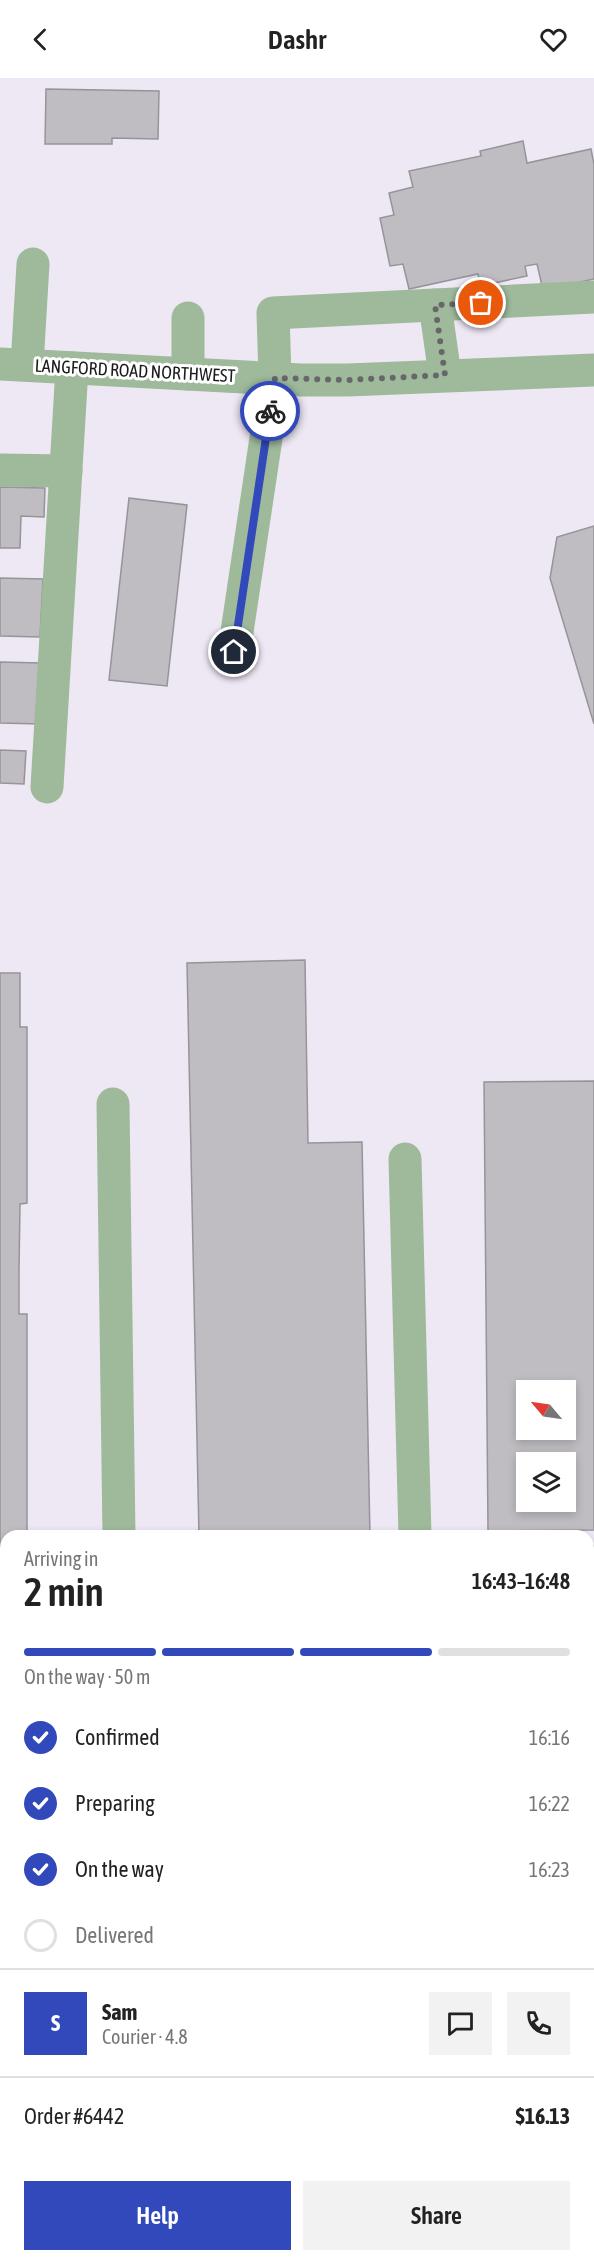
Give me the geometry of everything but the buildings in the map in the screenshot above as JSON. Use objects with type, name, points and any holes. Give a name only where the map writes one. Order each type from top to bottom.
[{"type":"street","points":[[14,364],[33,264]]},
{"type":"street","points":[[234,652],[275,378],[273,313],[594,297]]},
{"type":"street","points":[[435,305],[445,375]]},
{"type":"street","points":[[188,318],[188,374]]},
{"type":"street","name":"LANGFORD ROAD NORTHWEST","points":[[14,364],[348,380],[594,370]]},
{"type":"street","points":[[47,787],[72,368]]},
{"type":"street","points":[[0,470],[66,471]]},
{"type":"street","points":[[113,1104],[118,1530]]},
{"type":"street","points":[[405,1159],[415,1530]]},
{"type":"shaded area","points":[[0,78],[594,78],[594,1530],[0,1530]]},
{"type":"way so far","points":[[270,411],[275,378],[348,380],[445,375],[435,305],[481,303]]},
{"type":"route","points":[[234,652],[270,411]]}]
